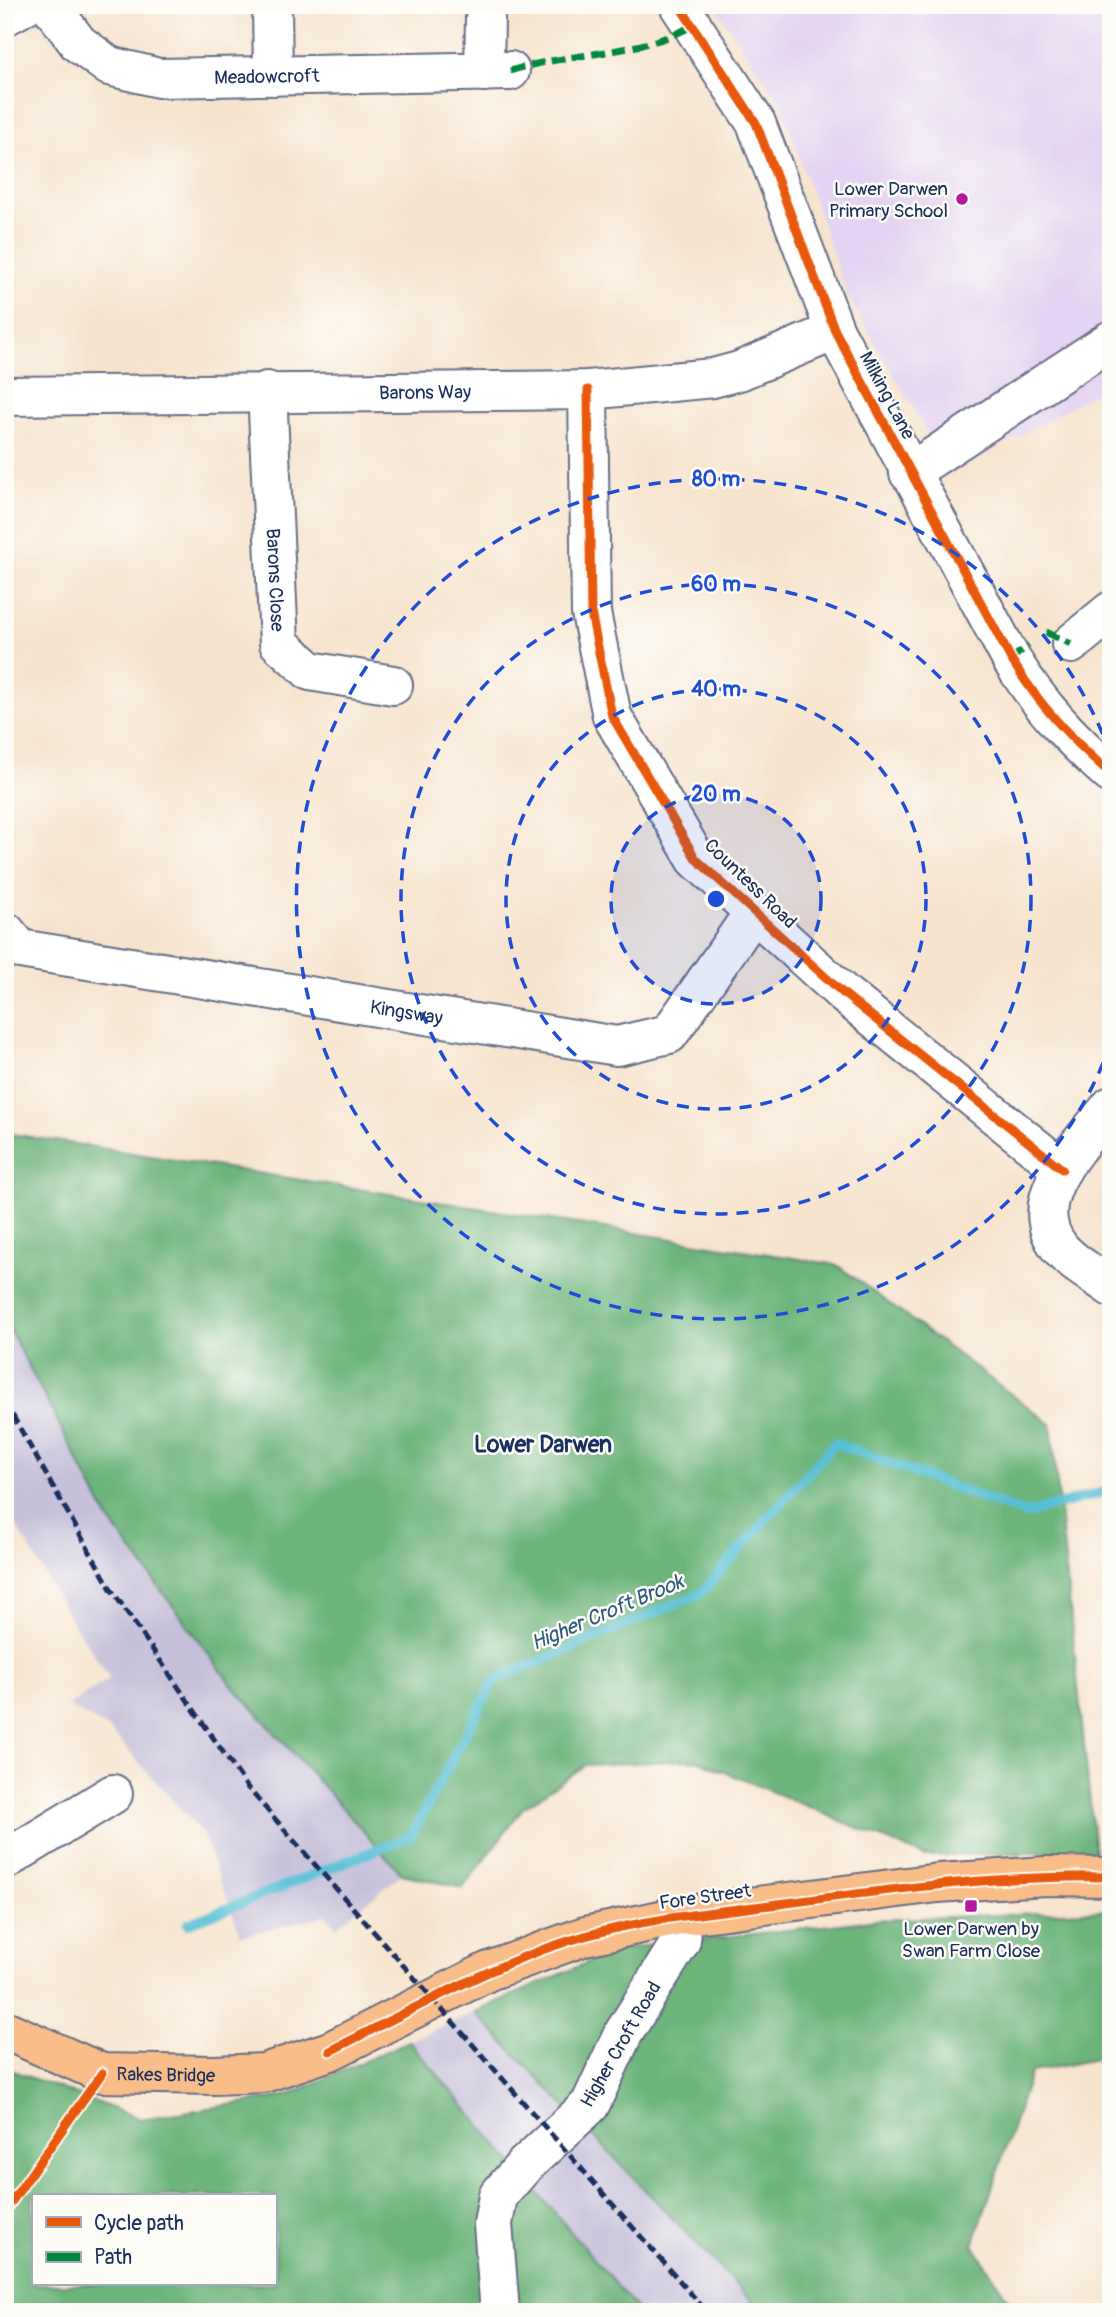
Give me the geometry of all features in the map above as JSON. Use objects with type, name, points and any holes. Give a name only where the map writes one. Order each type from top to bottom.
[{"type":"main road","name":"Fore Street","points":[[330,2051],[489,1971],[585,1936],[679,1916],[939,1884],[1046,1876],[1111,1877]]},
{"type":"main road","name":"Rakes Bridge","points":[[5,2030],[102,2073],[264,2073],[330,2051]]},
{"type":"street","points":[[5,16],[25,5]]},
{"type":"street","name":"Meadowcroft","points":[[50,5],[78,43],[109,66],[159,78],[497,71],[485,19]]},
{"type":"street","points":[[272,5],[273,76]]},
{"type":"street","name":"Milking Lane","points":[[679,5],[756,123],[835,331],[909,473],[1036,698],[1067,735],[1111,774]]},
{"type":"street","name":"Barons Way","points":[[5,396],[267,391],[588,390],[713,378],[739,371],[835,331]]},
{"type":"street","points":[[909,473],[1111,340]]},
{"type":"street","name":"Countess Road","points":[[588,390],[591,613],[612,716],[696,859],[844,994],[1062,1169]]},
{"type":"street","name":"Barons Close","points":[[267,391],[279,643],[310,670],[393,685]]},
{"type":"street","points":[[1071,644],[1111,611]]},
{"type":"street","name":"Kingsway","points":[[5,930],[20,949],[617,1046],[669,1034],[754,912]]},
{"type":"street","points":[[1111,1106],[1062,1169],[1047,1201],[1048,1227],[1059,1248],[1111,1287]]},
{"type":"street","points":[[5,1860],[113,1794]]},
{"type":"street","name":"Higher Croft Road","points":[[500,2312],[494,2224],[498,2196],[524,2166],[590,2105],[623,2034],[681,1941],[679,1916]]},
{"type":"shaded area","name":"Lower Darwen Primary School","points":[[714,5],[1111,5],[1111,384],[951,474],[846,293],[781,104]]},
{"type":"shaded area","points":[[5,1321],[109,1520],[231,1684],[402,1874],[336,1927],[326,1915],[241,1936],[202,1833],[109,1729],[68,1706],[110,1678],[73,1623],[5,1506]]},
{"type":"shaded area","points":[[497,2002],[777,2312],[639,2312],[409,2041]]},
{"type":"green space","points":[[5,1133],[837,1265],[1051,1424],[1095,1851],[924,1856],[697,1760],[585,1765],[522,1809],[463,1888],[402,1874],[231,1684],[109,1520],[5,1321]]},
{"type":"green space","points":[[1111,1910],[1111,2015],[1106,2057],[1031,2072],[973,2245],[1016,2312],[762,2312],[475,2012],[618,1949],[876,1920]]},
{"type":"green space","points":[[409,2041],[639,2312],[5,2312],[5,2068],[141,2119],[286,2096]]},
{"type":"waterway","name":"Higher Croft Brook","points":[[188,1924],[411,1836],[494,1681],[701,1593],[835,1443],[1026,1514],[1111,1490]]},
{"type":"railway","points":[[5,1402],[111,1589],[247,1787],[707,2312]]},
{"type":"marked path","points":[[510,71],[649,43],[692,26]]},
{"type":"marked path","points":[[1046,632],[1071,644]]},
{"type":"marked path","points":[[1011,659],[1029,645]]},
{"type":"cycle path","points":[[679,5],[756,123],[835,331],[1011,659],[1056,720],[1111,774]]},
{"type":"cycle path","points":[[588,390],[591,613],[612,716],[696,859],[844,994],[1062,1169]]},
{"type":"cycle path","points":[[330,2051],[519,1959],[552,1946],[611,1929],[689,1915],[913,1887],[1031,1878],[1111,1877]]},
{"type":"cycle path","points":[[5,2211],[102,2073]]},
{"type":"place","name":"Lower Darwen Primary School","points":[[962,199]]},
{"type":"place","name":"Lower Darwen by Swan Farm Close","points":[[971,1906]]},
{"type":"district","name":"Lower Darwen","points":[[543,1444]]}]
